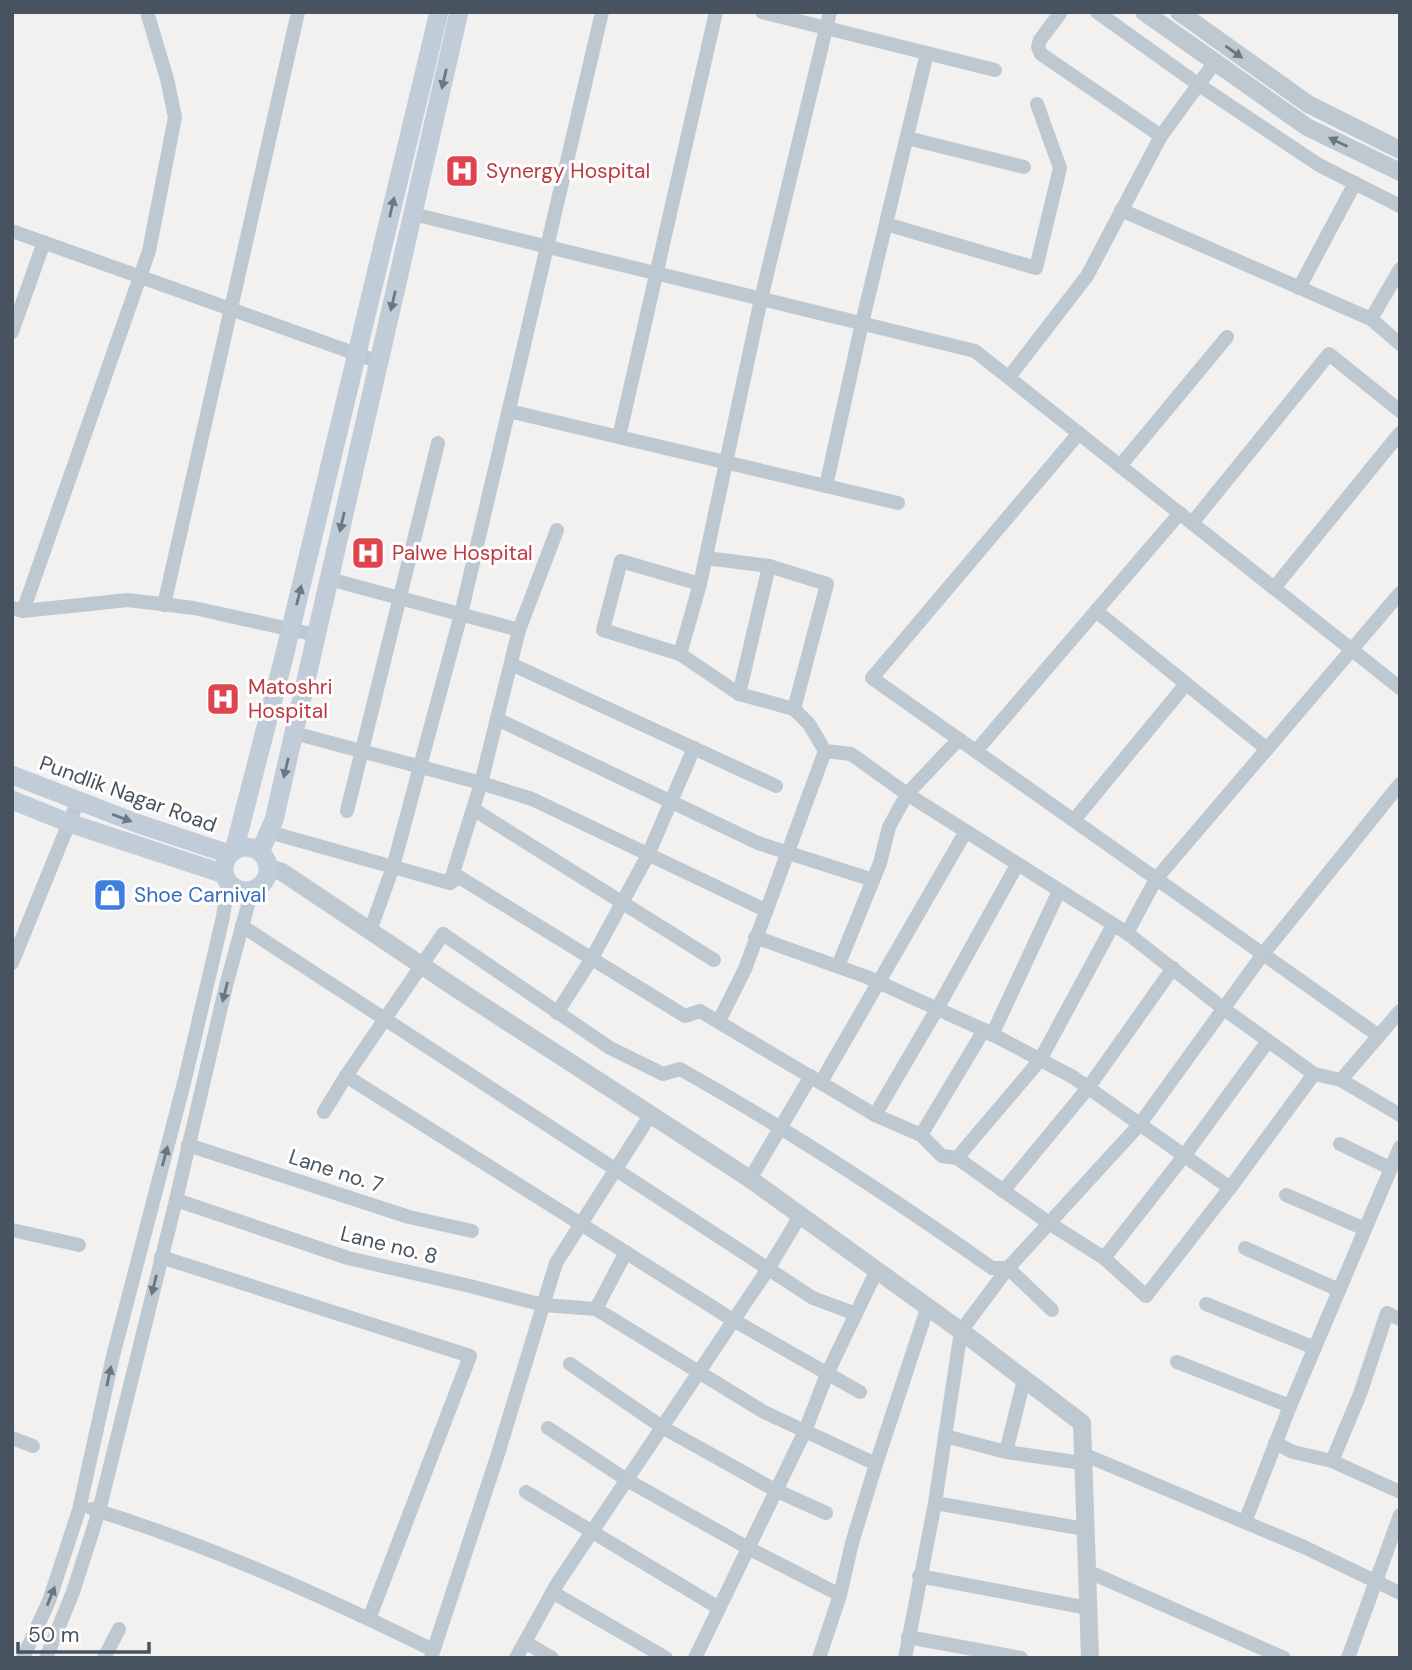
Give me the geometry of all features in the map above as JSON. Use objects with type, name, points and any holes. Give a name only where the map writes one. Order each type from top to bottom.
[{"type":"main road","points":[[439,12],[291,629],[231,852],[225,861],[226,878],[243,891],[252,890],[266,878],[264,860],[269,832],[459,12]]},
{"type":"main road","name":"Pundlik Nagar Road","points":[[12,775],[136,823],[231,852]]},
{"type":"main road","name":"Pundlik Nagar Road","points":[[12,800],[226,878]]},
{"type":"main road","points":[[231,852],[243,847],[252,848],[264,860]]},
{"type":"street","points":[[147,12],[175,117],[149,251],[18,609],[128,600],[194,608],[316,635]]},
{"type":"street","points":[[164,605],[298,12]]},
{"type":"street","points":[[370,930],[393,867],[461,614],[602,12]]},
{"type":"street","points":[[619,437],[716,12]]},
{"type":"street","points":[[762,12],[995,70]]},
{"type":"street","points":[[680,654],[700,584],[761,299],[830,12]]},
{"type":"street","points":[[1061,12],[1040,40],[1038,47],[1041,54],[1161,136]]},
{"type":"street","points":[[1097,12],[1199,85],[1319,165],[1400,206]]},
{"type":"street","points":[[1179,12],[1308,104],[1400,150]]},
{"type":"street","points":[[1150,14],[1307,127],[1400,172]]},
{"type":"street","points":[[826,486],[927,53]]},
{"type":"street","points":[[1009,377],[1087,276],[1161,136],[1215,62]]},
{"type":"street","points":[[886,224],[1036,268],[1060,168],[1037,104]]},
{"type":"street","points":[[906,138],[1024,167]]},
{"type":"street","points":[[1299,288],[1355,183]]},
{"type":"street","points":[[1121,210],[1371,319],[1400,344]]},
{"type":"street","points":[[413,214],[975,351],[1400,688]]},
{"type":"street","points":[[12,231],[379,362]]},
{"type":"street","points":[[12,332],[44,242]]},
{"type":"street","points":[[1371,319],[1397,278]]},
{"type":"street","points":[[1120,466],[1227,337]]},
{"type":"street","points":[[1192,523],[1329,354],[1400,411]]},
{"type":"street","points":[[509,411],[898,503]]},
{"type":"street","points":[[1079,433],[872,678],[1379,1036]]},
{"type":"street","points":[[1274,587],[1400,433]]},
{"type":"street","points":[[347,811],[438,443]]},
{"type":"street","points":[[976,751],[1180,513]]},
{"type":"street","points":[[450,883],[481,783],[519,631],[557,530]]},
{"type":"street","points":[[706,558],[769,566],[827,584],[794,709]]},
{"type":"street","points":[[700,584],[621,561],[603,630],[680,654],[739,694],[794,709],[809,724],[825,751]]},
{"type":"street","points":[[739,694],[769,566]]},
{"type":"street","points":[[329,579],[519,631]]},
{"type":"street","points":[[1127,933],[1156,879],[1400,593]]},
{"type":"street","points":[[1096,611],[1267,749]]},
{"type":"street","points":[[511,664],[776,786]]},
{"type":"street","points":[[1074,820],[1186,684]]},
{"type":"street","points":[[497,719],[758,843],[873,880]]},
{"type":"street","points":[[294,733],[532,799],[765,910]]},
{"type":"street","points":[[838,966],[873,880],[889,827],[907,794],[959,739]]},
{"type":"street","points":[[557,1013],[592,958],[648,855],[694,748]]},
{"type":"street","points":[[825,751],[851,754],[907,794],[1127,933],[1224,1009],[1314,1074],[1341,1080],[1400,1115]]},
{"type":"street","points":[[719,1021],[745,969],[825,751]]},
{"type":"street","points":[[905,1658],[934,1503],[961,1331],[1009,1268],[1140,1124],[1263,954],[1400,784]]},
{"type":"street","points":[[12,963],[78,801]]},
{"type":"street","points":[[473,809],[714,960]]},
{"type":"street","points":[[750,1179],[781,1127],[816,1079],[879,982],[966,831]]},
{"type":"street","points":[[269,832],[450,883],[459,877],[685,1016],[700,1011],[875,1115],[921,1135],[942,1156],[957,1158],[1104,1258],[1146,1296],[1314,1074]]},
{"type":"street","points":[[264,860],[750,1179],[961,1331],[1082,1423],[1090,1658]]},
{"type":"street","points":[[875,1115],[1017,864]]},
{"type":"street","points":[[23,1658],[49,1601],[80,1505],[113,1356],[188,1066],[223,918],[226,878]]},
{"type":"street","points":[[46,1658],[73,1592],[99,1511],[252,890]]},
{"type":"street","points":[[921,1135],[988,1032],[1059,891]]},
{"type":"street","points":[[957,1158],[1040,1060],[1113,925]]},
{"type":"street","points":[[242,926],[813,1298],[856,1314]]},
{"type":"street","points":[[324,1112],[443,934],[557,1013],[636,1063],[663,1074],[680,1069],[781,1127],[895,1200],[992,1268],[1009,1268],[1052,1310]]},
{"type":"street","points":[[755,937],[879,982],[988,1032],[1088,1088],[1230,1188]]},
{"type":"street","points":[[1003,1191],[1088,1088],[1173,968]]},
{"type":"street","points":[[1341,1080],[1400,1011]]},
{"type":"street","points":[[1104,1258],[1184,1156],[1268,1041]]},
{"type":"street","points":[[188,1066],[207,1069]]},
{"type":"street","points":[[346,1076],[733,1321],[860,1392]]},
{"type":"street","points":[[80,1505],[226,1556],[369,1619],[432,1654],[497,1457],[556,1263],[651,1114]]},
{"type":"street","points":[[1340,1144],[1390,1168]]},
{"type":"street","name":"Lane no. 7","points":[[188,1145],[409,1217],[472,1231]]},
{"type":"street","points":[[1245,1522],[1290,1406],[1400,1147]]},
{"type":"street","points":[[1286,1195],[1365,1228]]},
{"type":"street","name":"Lane no. 8","points":[[176,1200],[348,1258],[543,1306],[596,1309]]},
{"type":"street","points":[[516,1658],[552,1592],[768,1269],[800,1216]]},
{"type":"street","points":[[12,1230],[79,1245]]},
{"type":"street","points":[[1245,1248],[1339,1290]]},
{"type":"street","points":[[626,1252],[596,1309],[764,1412],[876,1464]]},
{"type":"street","points":[[161,1257],[470,1356],[369,1619]]},
{"type":"street","points":[[695,1658],[805,1431],[827,1374],[876,1272]]},
{"type":"street","points":[[1206,1304],[1315,1348]]},
{"type":"street","points":[[819,1658],[840,1595],[852,1543],[876,1464],[927,1309]]},
{"type":"street","points":[[1332,1461],[1360,1394],[1387,1313],[1400,1319]]},
{"type":"street","points":[[1177,1362],[1290,1406]]},
{"type":"street","points":[[570,1364],[662,1427],[775,1490],[826,1513]]},
{"type":"street","points":[[1006,1452],[1024,1380]]},
{"type":"street","points":[[548,1428],[627,1480],[748,1548],[840,1595]]},
{"type":"street","points":[[944,1436],[1006,1452],[1082,1459],[1245,1522],[1400,1592]]},
{"type":"street","points":[[12,1438],[33,1446]]},
{"type":"street","points":[[1275,1443],[1293,1452],[1332,1461],[1400,1492]]},
{"type":"street","points":[[526,1492],[719,1608]]},
{"type":"street","points":[[934,1503],[1085,1529]]},
{"type":"street","points":[[1348,1658],[1400,1515]]},
{"type":"street","points":[[1087,1570],[1284,1658]]},
{"type":"street","points":[[919,1576],[1088,1608]]},
{"type":"street","points":[[552,1592],[666,1658]]},
{"type":"street","points":[[104,1658],[119,1629]]},
{"type":"street","points":[[908,1637],[974,1654],[1021,1658]]},
{"type":"street","points":[[525,1642],[552,1658]]},
{"type":"place","name":"Synergy Hospital","points":[[462,171]]},
{"type":"place","name":"Palwe Hospital","points":[[368,553]]},
{"type":"place","name":"Matoshri Hospital","points":[[223,699]]},
{"type":"place","name":"Shoe Carnival","points":[[110,895]]}]
